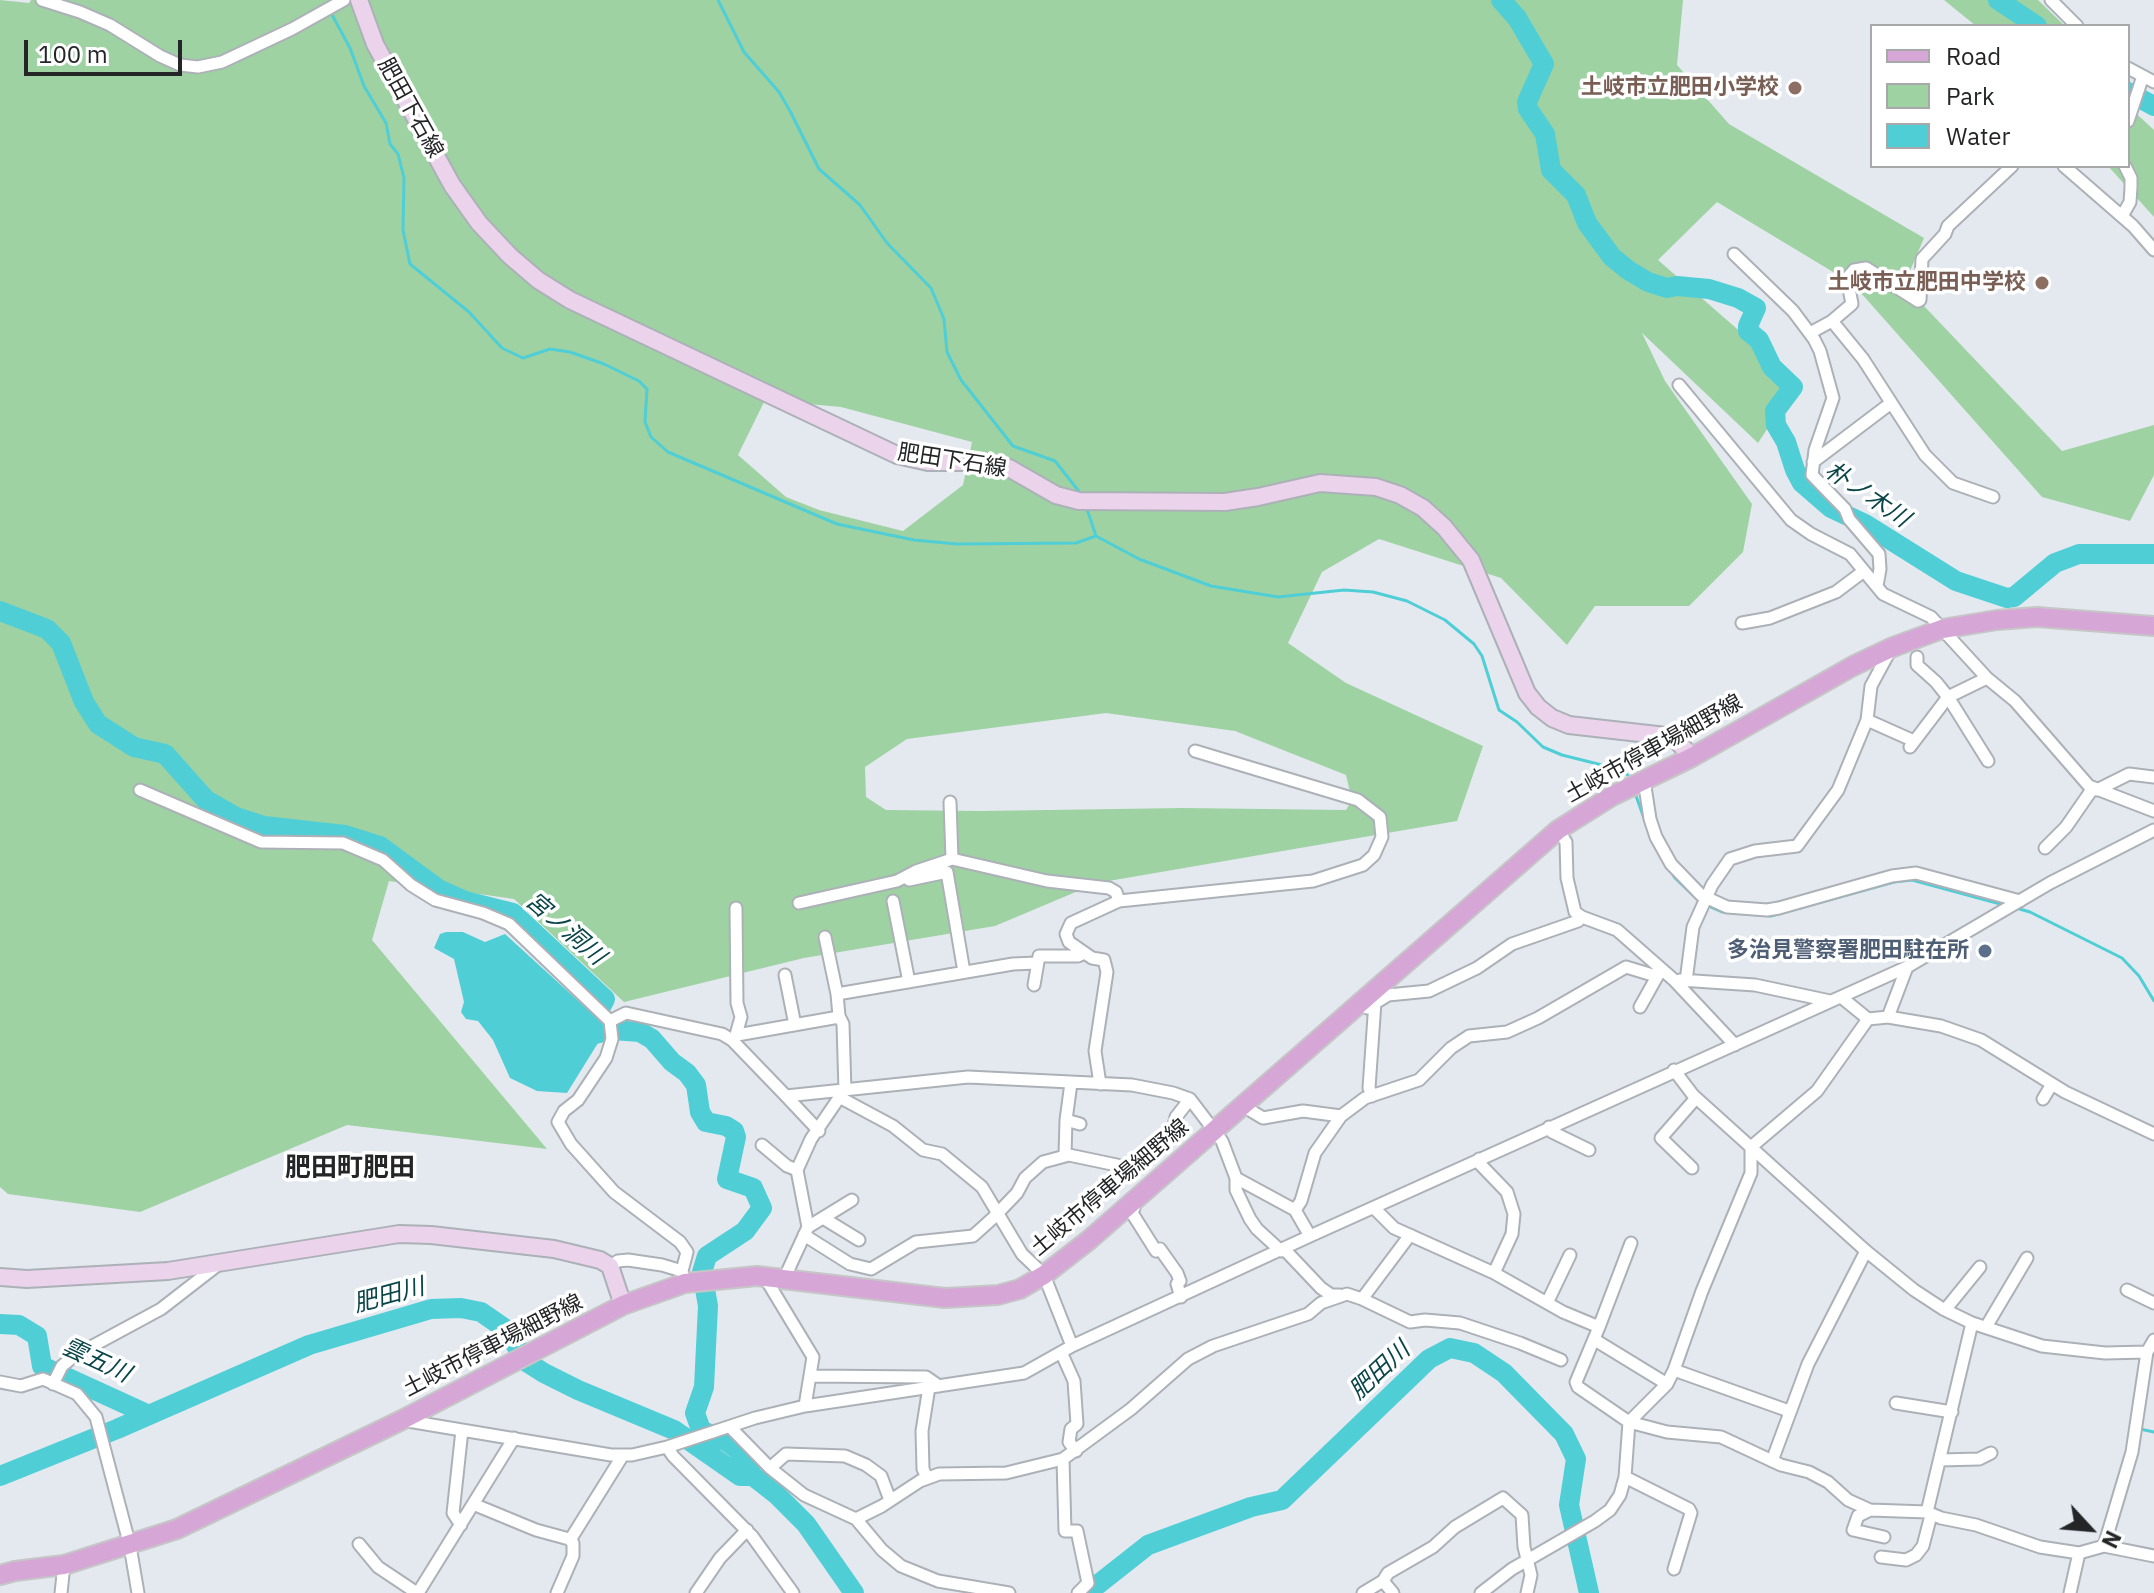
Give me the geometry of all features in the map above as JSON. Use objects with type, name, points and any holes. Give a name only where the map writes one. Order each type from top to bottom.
[{"type":"main road","name":"肥田下石線","points":[[359,0],[375,44],[452,185],[479,223],[510,256],[538,280],[570,300],[897,455],[928,462],[984,462],[1009,468],[1056,495],[1079,501],[1225,502],[1320,483],[1376,487],[1400,495],[1423,508],[1444,527],[1471,560],[1527,693],[1538,707],[1552,718],[1569,725],[1666,736],[1677,741],[1692,757]]},
{"type":"main road","name":"土岐市停車場細野線","points":[[0,1575],[64,1565],[130,1546],[212,1513],[684,1277],[764,1276],[945,1298],[971,1298],[1020,1289],[1044,1275],[1132,1203],[1558,830],[1637,783],[1692,757],[1853,666],[1942,629],[2037,617],[2154,626]]},
{"type":"main road","points":[[0,1277],[27,1279],[137,1273],[399,1234],[554,1249],[586,1256],[610,1266],[623,1305]]},
{"type":"street","points":[[42,0],[110,25],[180,65],[198,67],[222,62],[344,0]]},
{"type":"street","points":[[2051,0],[2075,24]]},
{"type":"street","points":[[2130,69],[2149,79],[2130,117]]},
{"type":"street","points":[[1810,333],[1832,321],[1852,304],[1847,278],[1854,270],[1866,268],[1920,300],[1922,259],[1945,234],[1948,226],[2010,168]]},
{"type":"street","points":[[2066,168],[2122,216],[2154,250]]},
{"type":"street","points":[[2122,216],[2130,202],[2131,178],[2126,168]]},
{"type":"street","points":[[1734,254],[1793,311],[1820,351],[1833,398],[1812,462],[1812,475],[1845,509],[1855,527],[1879,554],[1877,586]]},
{"type":"street","points":[[1832,321],[1863,359],[1925,455],[1953,483],[1993,497]]},
{"type":"street","points":[[1679,385],[1791,520],[1850,554],[1892,600],[1923,612],[1942,629],[1987,678],[2015,701],[2079,778],[2095,789],[2154,811]]},
{"type":"street","points":[[1812,462],[1891,403]]},
{"type":"street","points":[[1742,623],[1770,618],[1836,592],[1864,571]]},
{"type":"street","points":[[1680,980],[1693,927],[1712,885],[1734,856],[1797,846],[1838,790],[1867,720],[1871,686],[1891,648]]},
{"type":"street","points":[[1917,657],[1917,665],[1948,697],[1988,761]]},
{"type":"street","points":[[1867,720],[1912,744],[1948,697],[1987,678]]},
{"type":"street","points":[[1100,1084],[1095,1051],[1107,972],[1104,960],[1084,953],[1069,942],[1066,934],[1071,923],[1119,901],[1313,881],[1363,865],[1374,855],[1382,837],[1380,817],[1358,800],[1195,751]]},
{"type":"street","points":[[2045,848],[2066,827],[2095,789],[2129,774],[2154,777]]},
{"type":"street","points":[[1637,783],[1663,851],[1704,903],[1767,910],[1803,903],[1892,876],[1916,873],[2019,902]]},
{"type":"street","points":[[140,790],[261,842],[343,843],[383,860],[411,885],[435,900],[483,913],[509,924],[610,1021],[612,1039],[606,1058],[578,1100],[564,1111],[558,1122],[571,1144],[614,1192],[670,1232],[687,1252],[684,1277],[662,1265],[628,1260],[610,1266]]},
{"type":"street","points":[[950,802],[952,859]]},
{"type":"street","points":[[1558,830],[1566,842],[1567,878],[1575,912],[1617,930],[1659,973]]},
{"type":"street","points":[[402,1420],[599,1454],[623,1455],[667,1447],[755,1418],[805,1406],[1024,1373],[1067,1349],[1310,1236],[1907,967],[1950,939],[2154,830]]},
{"type":"street","points":[[799,903],[902,879],[952,859],[1047,881],[1109,888],[1116,892],[1119,901]]},
{"type":"street","points":[[902,879],[947,872],[964,972]]},
{"type":"street","points":[[893,901],[909,982]]},
{"type":"street","points":[[736,908],[737,1003],[741,1017],[736,1038]]},
{"type":"street","points":[[1332,1025],[1342,1027],[1388,995],[1429,991],[1477,968],[1512,944],[1582,917]]},
{"type":"street","points":[[825,937],[839,1017],[843,1024],[843,1093],[811,1139],[797,1170],[806,1231],[850,1264],[871,1269],[916,1242],[973,1236],[1017,1193],[1029,1173],[1043,1162],[1065,1155],[1126,1167],[1172,1134],[1176,1117],[1190,1099]]},
{"type":"street","points":[[1034,985],[1039,956],[1078,956],[1084,953]]},
{"type":"street","points":[[837,994],[1013,964],[1036,963]]},
{"type":"street","points":[[1295,1210],[1301,1201],[1315,1153],[1341,1116],[1356,1104],[1419,1080],[1451,1048],[1469,1036],[1507,1032],[1538,1018],[1626,967],[1680,980],[1755,985],[1835,999],[1868,1019],[1888,1017],[1941,1026],[1981,1040],[2052,1084],[2154,1134]]},
{"type":"street","points":[[1888,1017],[1907,967]]},
{"type":"street","points":[[1640,1007],[1659,973]]},
{"type":"street","points":[[785,975],[795,1025]]},
{"type":"street","points":[[1680,980],[1735,1045]]},
{"type":"street","points":[[1372,1096],[1369,1088],[1375,1002]]},
{"type":"street","points":[[610,1021],[626,1013],[636,1014],[713,1030],[736,1038],[819,1131]]},
{"type":"street","points":[[736,1038],[839,1017]]},
{"type":"street","points":[[1481,1593],[1526,1561],[1610,1510],[1620,1495],[1625,1477],[1629,1422],[1667,1384],[1674,1370],[1718,1249],[1751,1173],[1751,1147],[1817,1091],[1868,1019]]},
{"type":"street","points":[[1674,1070],[1696,1098],[1866,1251],[1914,1290],[1945,1310],[1972,1323],[2042,1346],[2149,1356]]},
{"type":"street","points":[[786,1096],[843,1093],[968,1077],[1132,1085],[1190,1099],[1215,1131],[1236,1178],[1236,1190],[1257,1229],[1321,1288],[1331,1295],[1342,1296]]},
{"type":"street","points":[[1065,1155],[1071,1083]]},
{"type":"street","points":[[2043,1099],[2052,1084]]},
{"type":"street","points":[[843,1093],[923,1150],[942,1154],[953,1161],[982,1187],[1022,1254],[1044,1275],[1074,1381],[1077,1424],[1071,1429],[1069,1442],[1076,1451]]},
{"type":"street","points":[[1692,1168],[1661,1138],[1696,1098]]},
{"type":"street","points":[[1243,1106],[1263,1118],[1303,1111],[1341,1116]]},
{"type":"street","points":[[1066,1120],[1080,1124]]},
{"type":"street","points":[[1549,1127],[1552,1132],[1589,1150]]},
{"type":"street","points":[[762,1145],[787,1166],[797,1170]]},
{"type":"street","points":[[1479,1159],[1480,1164],[1507,1192],[1514,1214],[1512,1234],[1494,1273]]},
{"type":"street","points":[[1236,1178],[1295,1210],[1310,1236]]},
{"type":"street","points":[[784,1279],[806,1231],[852,1200]]},
{"type":"street","points":[[1132,1203],[1132,1213],[1156,1251],[1160,1249],[1177,1273],[1181,1297]]},
{"type":"street","points":[[1374,1208],[1394,1228],[1494,1273],[1547,1303],[1599,1327]]},
{"type":"street","points":[[823,1218],[859,1240]]},
{"type":"street","points":[[1362,1299],[1410,1235]]},
{"type":"street","points":[[1631,1243],[1576,1382],[1578,1387],[1629,1422],[1667,1432],[1721,1437],[1772,1461],[1809,1472],[1828,1482],[1848,1500],[1870,1510],[1929,1514],[1976,1525],[2040,1547],[2079,1553],[2104,1546],[2154,1556]]},
{"type":"street","points":[[1772,1461],[1808,1364],[1866,1251]]},
{"type":"street","points":[[1547,1303],[1570,1255]]},
{"type":"street","points":[[1986,1327],[2027,1258]]},
{"type":"street","points":[[54,1382],[62,1366],[74,1356],[161,1309],[220,1263]]},
{"type":"street","points":[[1945,1310],[1980,1267]]},
{"type":"street","points":[[764,1276],[813,1357],[805,1406]]},
{"type":"street","points":[[2127,1290],[2154,1303]]},
{"type":"street","points":[[856,1519],[939,1474],[1006,1473],[1063,1459],[1131,1409],[1188,1359],[1213,1346],[1308,1314],[1321,1303],[1347,1294],[1410,1322],[1460,1323],[1561,1360]]},
{"type":"street","points":[[1881,1557],[1906,1560],[1916,1555],[1923,1546],[1972,1323]]},
{"type":"street","points":[[1595,1340],[1667,1384]]},
{"type":"street","points":[[2104,1546],[2132,1452],[2154,1340]]},
{"type":"street","points":[[1674,1370],[1789,1411]]},
{"type":"street","points":[[811,1376],[926,1377],[934,1387]]},
{"type":"street","points":[[0,1382],[21,1386],[43,1379],[54,1382],[77,1394],[96,1417],[130,1546],[138,1593]]},
{"type":"street","points":[[927,1478],[923,1469],[922,1431],[934,1387]]},
{"type":"street","points":[[1896,1403],[1952,1412]]},
{"type":"street","points":[[730,1427],[770,1468],[804,1495],[856,1519],[882,1550],[901,1566],[972,1590],[1009,1593]]},
{"type":"street","points":[[461,1525],[453,1513],[462,1430]]},
{"type":"street","points":[[359,1544],[378,1567],[417,1593],[514,1438]]},
{"type":"street","points":[[667,1447],[747,1530],[793,1593]]},
{"type":"street","points":[[1940,1460],[1979,1459],[1991,1453]]},
{"type":"street","points":[[770,1468],[786,1454],[845,1456],[881,1476],[890,1500]]},
{"type":"street","points":[[557,1593],[573,1556],[570,1540],[623,1455]]},
{"type":"street","points":[[1063,1459],[1065,1531],[1077,1531],[1088,1583],[1078,1593]]},
{"type":"street","points":[[1625,1477],[1689,1509],[1691,1513],[1674,1569]]},
{"type":"street","points":[[1363,1593],[1383,1581],[1388,1573],[1433,1547],[1455,1527],[1503,1498],[1522,1515],[1526,1561],[1531,1575],[1527,1593]]},
{"type":"street","points":[[473,1504],[536,1530],[570,1540]]},
{"type":"street","points":[[1870,1510],[1858,1516],[1853,1530],[1884,1537]]},
{"type":"street","points":[[696,1593],[720,1558],[747,1530]]},
{"type":"street","points":[[2070,1593],[2079,1553]]},
{"type":"street","points":[[61,1593],[64,1565]]},
{"type":"street","points":[[1383,1581],[1393,1593]]},
{"type":"green space","points":[[0,0],[29,3],[31,0],[1683,0],[1677,65],[1729,124],[1924,238],[1904,285],[2062,451],[2154,425],[2154,475],[2130,521],[2042,497],[1853,284],[1717,202],[1658,260],[1798,382],[1758,443],[1642,333],[1665,381],[1752,504],[1743,552],[1689,606],[1595,606],[1567,645],[1501,578],[1379,539],[1322,572],[1288,643],[1346,683],[1483,746],[1457,821],[1097,883],[995,926],[804,958],[624,1002],[514,899],[389,881],[372,940],[547,1149],[347,1125],[140,1212],[8,1194],[0,1187]],"holes":[[[765,400],[841,407],[972,442],[963,485],[903,531],[819,510],[786,497],[738,455]],[[1106,713],[1235,731],[1346,775],[1352,800],[1346,810],[1183,808],[981,811],[886,810],[866,797],[865,767],[907,739]]]},
{"type":"green space","points":[[1944,0],[2038,0],[2063,24],[1974,24]]},
{"type":"green space","points":[[2130,108],[2154,130],[2154,217],[2110,168],[2130,168]]},
{"type":"water","points":[[463,932],[485,942],[505,934],[596,1017],[598,1043],[567,1093],[537,1091],[510,1078],[493,1040],[478,1021],[466,1019],[461,1012],[464,1002],[454,959],[434,948],[440,934]]},
{"type":"waterway","points":[[718,0],[744,52],[779,92],[819,169],[860,205],[887,243],[931,288],[944,319],[947,352],[961,380],[1013,446],[1055,461],[1081,494]]},
{"type":"waterway","name":"朴ノ木川","points":[[1501,0],[1517,18],[1544,64],[1527,102],[1528,109],[1545,134],[1551,170],[1576,195],[1587,223],[1612,257],[1628,270],[1648,282],[1667,288],[1709,289],[1738,298],[1756,308],[1748,331],[1759,340],[1772,367],[1793,387],[1775,411],[1776,425],[1802,483],[1831,508],[1865,524],[1956,581],[2007,598],[2014,597],[2055,563],[2079,554],[2154,554]]},
{"type":"waterway","points":[[1998,0],[2034,24]]},
{"type":"waterway","points":[[330,11],[350,48],[364,86],[386,123],[390,144],[398,154],[404,178],[403,230],[410,264],[469,312],[502,348],[523,358],[550,349],[570,352],[639,381],[647,389],[645,422],[651,437],[668,452],[837,524],[914,540],[957,544],[1076,543],[1096,536]]},
{"type":"waterway","points":[[2130,93],[2154,106]]},
{"type":"waterway","points":[[1087,509],[1096,536],[1139,559],[1211,586],[1278,597],[1344,590],[1373,592],[1407,601],[1445,620],[1474,644],[1482,656],[1499,710],[1517,722],[1543,747],[1622,770],[1631,778]]},
{"type":"waterway","name":"宮ノ洞川","points":[[0,611],[47,629],[61,643],[84,702],[98,724],[134,747],[165,754],[206,800],[236,817],[264,826],[345,835],[380,846],[440,890],[465,901],[513,913],[605,999],[594,1020],[595,1034],[612,1030],[640,1032],[652,1039],[672,1062],[687,1073],[696,1085],[700,1112],[706,1122],[734,1131],[736,1137],[727,1179],[753,1188],[762,1208],[745,1231],[707,1256],[702,1272],[708,1306],[704,1387],[695,1413],[701,1430],[738,1450],[753,1476]]},
{"type":"waterway","points":[[1635,793],[1650,835]]},
{"type":"waterway","points":[[1653,842],[1675,878],[1699,901]]},
{"type":"waterway","points":[[1706,905],[1722,912],[1771,916],[1894,882],[1912,880],[2004,905]]},
{"type":"waterway","points":[[2016,908],[2122,958],[2139,976],[2154,1001]]},
{"type":"waterway","name":"肥田川","points":[[0,1476],[309,1345],[431,1309],[461,1308],[481,1312],[507,1330],[525,1361],[544,1373],[674,1430],[740,1476],[753,1476],[806,1524],[854,1593]]},
{"type":"waterway","name":"雲五川","points":[[0,1324],[19,1325],[37,1336],[42,1366],[147,1414]]},
{"type":"waterway","name":"肥田川","points":[[1087,1593],[1148,1545],[1251,1507],[1282,1500],[1429,1359],[1450,1348],[1474,1353],[1504,1373],[1564,1434],[1576,1459],[1569,1505],[1589,1593]]},
{"type":"waterway","points":[[2140,1429],[2154,1432]]},
{"type":"place","name":"土岐市立肥田小学校","points":[[1795,88]]},
{"type":"place","name":"土岐市立肥田中学校","points":[[2042,283]]},
{"type":"place","name":"多治見警察署肥田駐在所","points":[[1985,951]]},
{"type":"district","name":"肥田町肥田","points":[[350,1168]]}]
